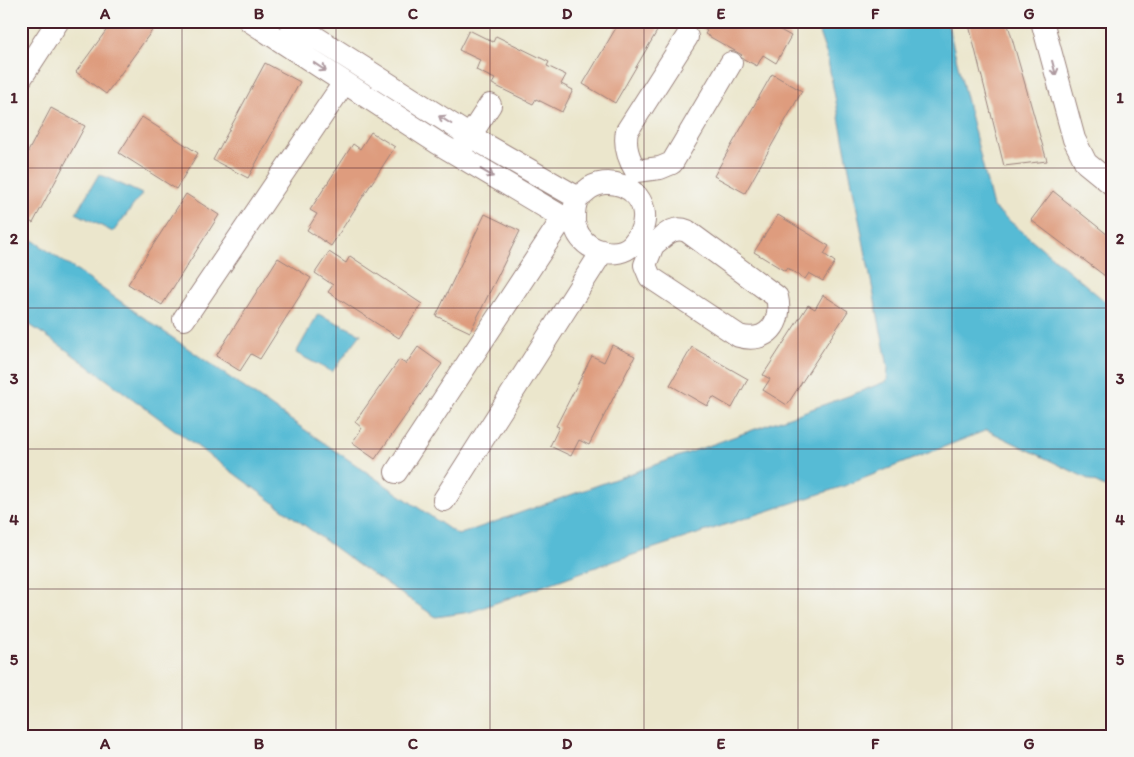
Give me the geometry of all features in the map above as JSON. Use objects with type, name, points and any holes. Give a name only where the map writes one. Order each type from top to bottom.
[{"type":"street","points":[[21,78],[58,21]]},
{"type":"street","points":[[250,21],[301,31],[470,136],[578,198]]},
{"type":"street","points":[[1042,21],[1074,139],[1086,163],[1113,185]]},
{"type":"street","points":[[301,31],[344,83],[457,155],[569,221],[584,241],[602,252],[619,252],[630,247],[646,241],[674,229],[687,231],[776,297],[779,308],[776,323],[770,331],[760,336],[749,338],[739,336],[650,277],[645,265],[646,241],[643,205],[633,192],[626,148],[627,131],[687,37]]},
{"type":"street","points":[[396,472],[569,221],[578,198],[591,187],[630,178],[672,163],[731,62]]},
{"type":"street","points":[[184,319],[344,83]]},
{"type":"street","points":[[457,155],[490,105]]},
{"type":"street","points":[[444,500],[602,252]]},
{"type":"water","points":[[815,21],[947,21],[993,207],[1113,308],[1113,491],[987,430],[844,486],[599,566],[470,612],[436,617],[357,564],[61,346],[21,319],[21,232],[458,535],[851,395],[887,381],[888,367],[827,56]]},
{"type":"water","points":[[99,174],[142,194],[113,232],[76,213]]},
{"type":"water","points":[[318,314],[361,334],[332,372],[296,353]]},
{"type":"building","points":[[113,21],[159,21],[106,94],[76,72]]},
{"type":"building","points":[[620,21],[663,21],[615,103],[583,84]]},
{"type":"building","points":[[689,21],[764,21],[791,36],[776,63],[763,55],[757,66],[740,57],[742,55],[705,34],[707,31]]},
{"type":"building","points":[[968,21],[1007,21],[1047,161],[1004,166]]},
{"type":"building","points":[[469,30],[493,42],[496,36],[549,62],[547,66],[566,75],[561,84],[573,90],[562,112],[536,99],[533,104],[492,84],[495,79],[476,70],[480,60],[459,50]]},
{"type":"building","points":[[265,63],[300,82],[248,178],[213,160]]},
{"type":"building","points":[[772,74],[802,91],[745,193],[714,176]]},
{"type":"building","points":[[51,108],[85,126],[33,223],[21,217],[21,165]]},
{"type":"building","points":[[142,117],[198,153],[176,189],[119,153]]},
{"type":"building","points":[[371,132],[395,147],[331,246],[307,230],[317,214],[310,210],[353,144],[360,149]]},
{"type":"building","points":[[1053,191],[1113,239],[1113,282],[1031,220]]},
{"type":"building","points":[[186,194],[219,215],[162,305],[128,284]]},
{"type":"building","points":[[485,214],[520,231],[470,332],[436,316]]},
{"type":"building","points":[[778,215],[829,246],[824,254],[835,262],[823,281],[809,273],[805,279],[787,268],[785,271],[754,252]]},
{"type":"building","points":[[329,252],[346,263],[350,256],[422,304],[399,338],[328,292],[333,285],[315,273]]},
{"type":"building","points":[[278,258],[311,278],[260,359],[251,354],[240,371],[216,356]]},
{"type":"building","points":[[823,295],[848,311],[787,405],[763,390],[770,379],[763,375],[808,305],[815,309]]},
{"type":"building","points":[[612,345],[635,356],[589,445],[579,440],[571,456],[550,446],[559,427],[556,426],[592,356],[604,362]]},
{"type":"building","points":[[418,347],[442,364],[375,459],[352,443],[362,428],[355,422],[399,360],[406,364]]},
{"type":"building","points":[[692,347],[748,379],[732,408],[713,397],[707,406],[670,385]]}]
